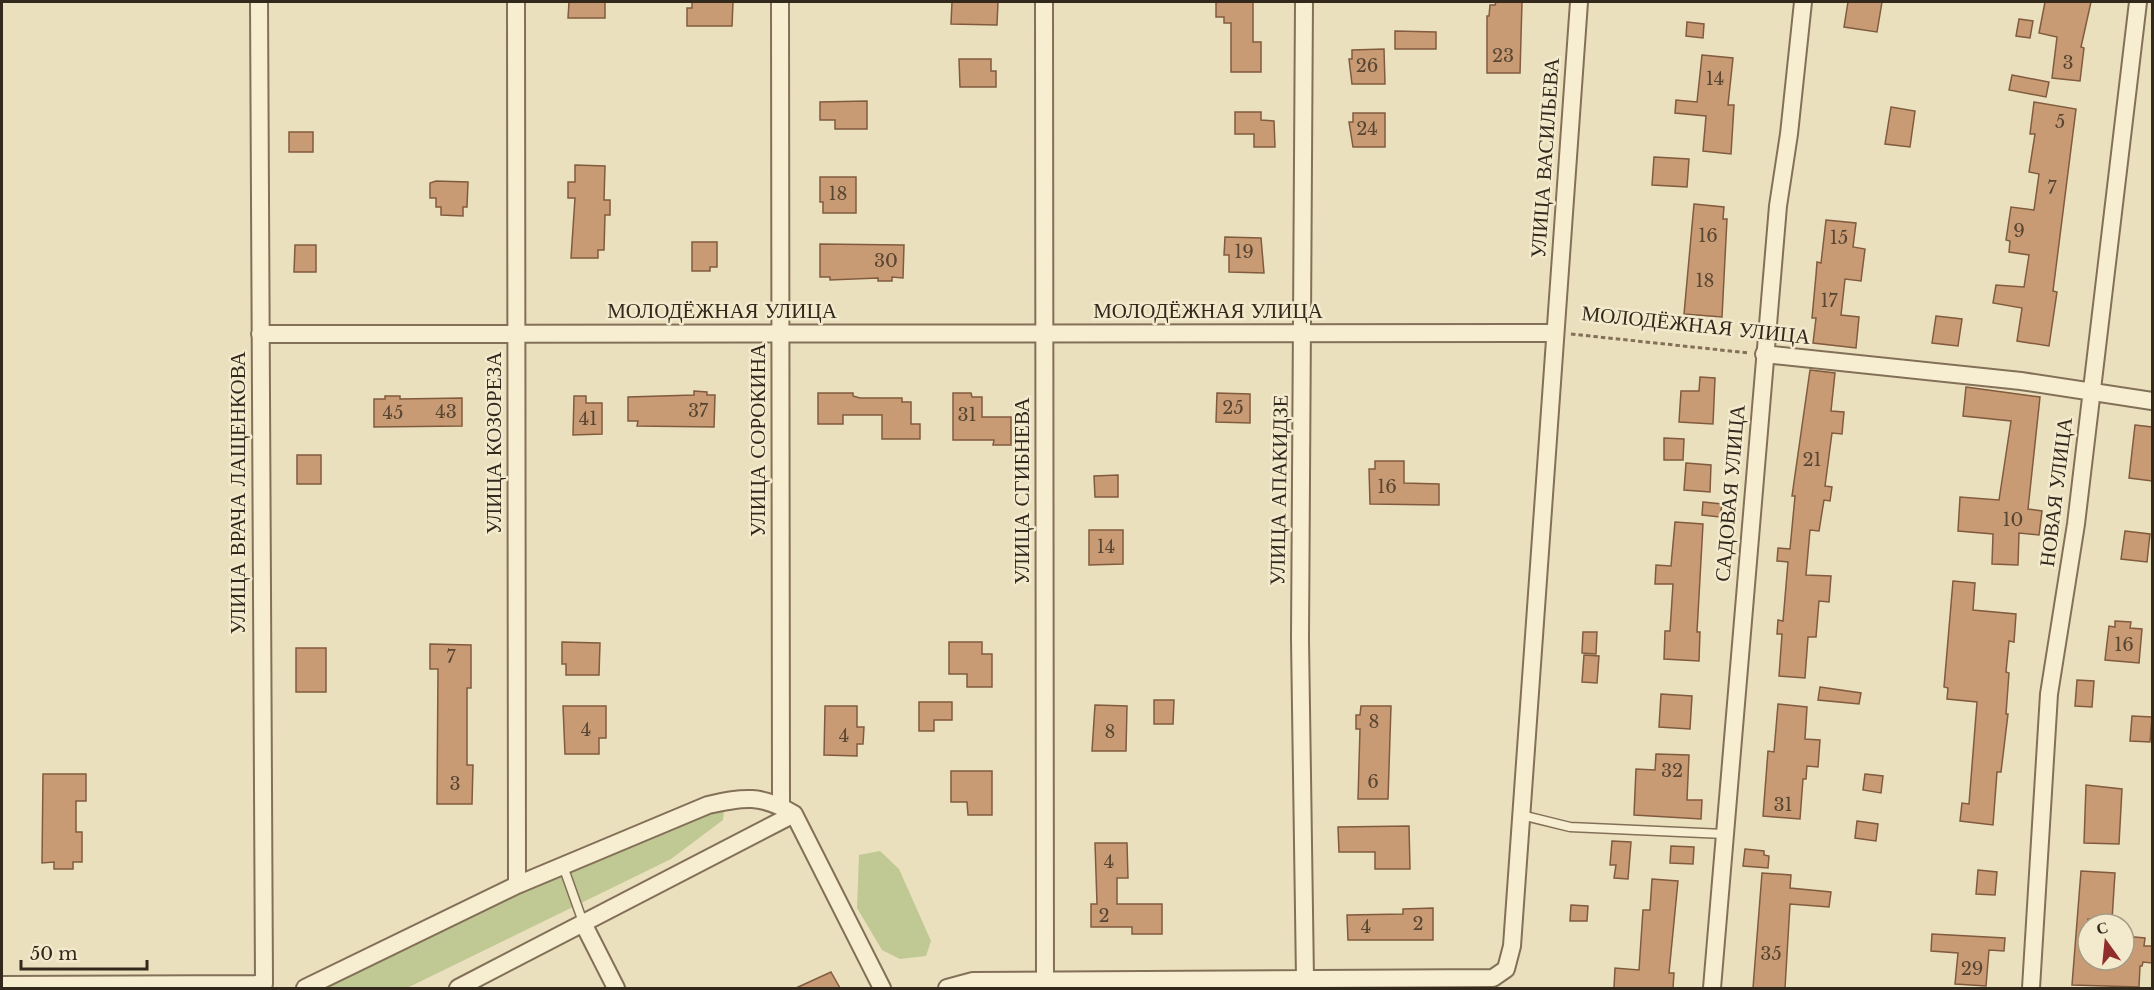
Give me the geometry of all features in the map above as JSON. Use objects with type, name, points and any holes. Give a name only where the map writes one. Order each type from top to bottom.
[{"type":"street","name":"УЛИЦА ВРАЧА ЛАЩЕНКОВА","points":[[259,2],[266,986]]},
{"type":"street","name":"УЛИЦА КОЗОРЕЗА","points":[[516,2],[517,885]]},
{"type":"street","name":"УЛИЦА СОРОКИНА","points":[[780,2],[781,334],[788,810]]},
{"type":"street","name":"УЛИЦА СГИБНЕВА","points":[[1044,2],[1045,981]]},
{"type":"street","name":"УЛИЦА АПАКИДЗЕ","points":[[1304,2],[1299,639],[1305,979]]},
{"type":"street","name":"УЛИЦА ВАСИЛЬЕВА","points":[[947,988],[1045,981],[1493,978],[1506,969],[1512,946],[1554,326],[1579,2]]},
{"type":"street","name":"САДОВАЯ УЛИЦА","points":[[1712,988],[1764,354],[1778,206],[1790,134],[1803,2]]},
{"type":"street","name":"НОВАЯ УЛИЦА","points":[[2031,988],[2049,694],[2076,524],[2138,2]]},
{"type":"street","name":"МОЛОДЁЖНАЯ УЛИЦА","points":[[260,334],[1303,334],[1554,326]]},
{"type":"street","name":"МОЛОДЁЖНАЯ УЛИЦА","points":[[1764,354],[2021,381],[2152,401]]},
{"type":"street","points":[[305,988],[322,985],[517,885],[708,805],[741,798],[774,802],[788,810],[882,988]]},
{"type":"street","points":[[458,988],[584,925],[788,810]]},
{"type":"street","points":[[584,925],[616,988]]},
{"type":"street","points":[[2,985],[266,986]]},
{"type":"lane","points":[[1521,814],[1570,827],[1725,834]]},
{"type":"lane","points":[[563,866],[584,925]]},
{"type":"path","name":"МОЛОДЁЖНАЯ УЛИЦА","points":[[1554,326],[1764,354]]},
{"type":"green space","points":[[724,811],[723,820],[671,859],[407,988],[315,988],[562,870],[708,812]]},
{"type":"green space","points":[[880,851],[899,869],[931,941],[926,956],[900,959],[882,950],[857,908],[859,855]]},
{"type":"building","points":[[569,2],[605,2],[605,18],[568,18]]},
{"type":"building","points":[[692,2],[733,2],[732,26],[687,26],[687,8],[692,8]]},
{"type":"building","points":[[952,2],[998,2],[997,25],[951,24]]},
{"type":"building","points":[[1216,2],[1253,2],[1253,42],[1261,42],[1261,72],[1231,72],[1231,23],[1224,23],[1224,17],[1216,17]]},
{"type":"building","points":[[1496,2],[1522,2],[1520,73],[1487,73],[1487,16],[1489,16],[1490,5],[1495,5]]},
{"type":"building","points":[[1848,2],[1882,2],[1877,32],[1844,27]]},
{"type":"building","points":[[2045,2],[2091,2],[2081,47],[2084,48],[2080,81],[2052,78],[2057,37],[2039,33]]},
{"type":"building","points":[[2019,19],[2033,21],[2030,38],[2016,36]]},
{"type":"building","points":[[1687,22],[1704,24],[1703,38],[1686,36]]},
{"type":"building","points":[[1395,31],[1436,32],[1436,49],[1395,49]]},
{"type":"building","points":[[1384,49],[1385,84],[1352,84],[1349,59],[1352,59],[1352,50]]},
{"type":"building","points":[[1702,55],[1733,58],[1728,105],[1734,105],[1731,154],[1703,151],[1706,116],[1675,113],[1676,100],[1697,102]]},
{"type":"building","points":[[959,59],[991,59],[991,71],[996,71],[996,87],[960,87]]},
{"type":"building","points":[[2012,75],[2049,82],[2046,97],[2009,90]]},
{"type":"building","points":[[867,101],[867,129],[835,129],[835,120],[820,120],[820,102]]},
{"type":"building","points":[[2034,102],[2076,109],[2053,291],[2057,292],[2049,346],[2017,341],[2022,308],[1993,303],[1996,285],[2024,287],[2029,255],[2009,252],[2010,241],[2006,240],[2011,207],[2034,210],[2039,174],[2029,172],[2035,134],[2030,134]]},
{"type":"building","points":[[1891,107],[1915,111],[1910,147],[1885,144]]},
{"type":"building","points":[[1235,112],[1261,112],[1261,120],[1274,121],[1275,147],[1254,147],[1254,134],[1235,134]]},
{"type":"building","points":[[1353,113],[1385,113],[1385,147],[1353,147],[1349,122],[1353,122]]},
{"type":"building","points":[[289,132],[313,132],[313,152],[289,152]]},
{"type":"building","points":[[1654,157],[1689,159],[1687,187],[1652,185]]},
{"type":"building","points":[[575,165],[605,166],[604,200],[610,200],[610,215],[605,215],[604,250],[598,250],[598,258],[571,258],[575,198],[568,198],[568,182],[575,182]]},
{"type":"building","points":[[820,177],[856,177],[856,213],[823,213],[823,202],[820,202]]},
{"type":"building","points":[[436,181],[468,182],[467,207],[463,207],[463,216],[441,215],[441,207],[436,207],[436,198],[430,198],[430,183]]},
{"type":"building","points":[[1694,204],[1724,207],[1723,219],[1727,219],[1722,317],[1684,314]]},
{"type":"building","points":[[1826,220],[1856,223],[1853,247],[1865,249],[1861,281],[1845,279],[1841,315],[1859,317],[1856,348],[1813,343],[1816,318],[1812,318],[1817,262],[1821,263]]},
{"type":"building","points":[[1225,237],[1261,238],[1264,273],[1229,272],[1229,255],[1224,255]]},
{"type":"building","points":[[692,242],[717,242],[717,267],[710,267],[710,271],[692,271]]},
{"type":"building","points":[[820,244],[904,245],[903,278],[892,277],[892,281],[878,281],[878,278],[830,280],[830,277],[820,277]]},
{"type":"building","points":[[295,245],[316,245],[316,272],[294,272]]},
{"type":"building","points":[[1936,316],[1962,319],[1958,346],[1932,343]]},
{"type":"building","points":[[1810,370],[1835,373],[1831,411],[1844,412],[1842,434],[1832,433],[1825,486],[1832,487],[1830,501],[1824,500],[1819,531],[1810,530],[1806,575],[1831,576],[1829,602],[1819,601],[1816,637],[1808,637],[1805,678],[1779,676],[1782,634],[1777,634],[1778,620],[1783,621],[1788,562],[1777,561],[1778,548],[1790,549],[1795,496],[1792,496]]},
{"type":"building","points":[[1700,377],[1715,378],[1713,424],[1679,422],[1681,391],[1699,391]]},
{"type":"building","points":[[1966,387],[2040,397],[2028,509],[2042,511],[2039,535],[2019,533],[2018,565],[1992,564],[1993,534],[1958,531],[1960,497],[1999,500],[2011,421],[1963,416]]},
{"type":"building","points":[[694,391],[715,395],[714,427],[637,426],[638,421],[628,421],[628,397],[694,395]]},
{"type":"building","points":[[818,393],[853,393],[853,396],[860,398],[902,398],[902,402],[911,402],[911,424],[920,424],[920,439],[882,439],[882,415],[843,415],[843,424],[818,424]]},
{"type":"building","points":[[953,393],[971,393],[972,397],[982,397],[982,417],[1011,417],[1011,445],[993,445],[994,440],[953,440]]},
{"type":"building","points":[[1217,393],[1250,394],[1250,423],[1216,422]]},
{"type":"building","points":[[385,396],[400,396],[400,399],[462,398],[462,426],[374,427],[374,399],[385,399]]},
{"type":"building","points":[[574,396],[586,396],[586,403],[602,403],[602,434],[573,435]]},
{"type":"building","points":[[2135,425],[2152,427],[2152,481],[2129,478]]},
{"type":"building","points":[[1664,438],[1684,439],[1683,460],[1664,460]]},
{"type":"building","points":[[297,455],[321,455],[321,484],[297,484]]},
{"type":"building","points":[[1375,461],[1404,461],[1404,483],[1439,484],[1439,505],[1370,504],[1369,469],[1375,469]]},
{"type":"building","points":[[1686,463],[1711,465],[1710,492],[1684,490]]},
{"type":"building","points":[[1118,475],[1118,497],[1095,497],[1094,476]]},
{"type":"building","points":[[1703,502],[1722,504],[1720,517],[1702,515]]},
{"type":"building","points":[[1675,522],[1703,524],[1697,632],[1700,632],[1699,661],[1664,659],[1665,631],[1670,631],[1673,584],[1655,584],[1656,565],[1671,566]]},
{"type":"building","points":[[1089,530],[1123,530],[1123,564],[1089,565]]},
{"type":"building","points":[[2125,531],[2150,534],[2147,562],[2121,559]]},
{"type":"building","points":[[1953,581],[1975,583],[1973,610],[2016,614],[2014,642],[2009,641],[2006,672],[2009,673],[2006,714],[2008,714],[2001,772],[1997,772],[1993,825],[1960,821],[1962,803],[1969,804],[1977,702],[1947,699],[1948,688],[1944,687]]},
{"type":"building","points":[[2115,621],[2131,622],[2130,628],[2142,629],[2139,663],[2105,660],[2109,626],[2115,627]]},
{"type":"building","points":[[1583,632],[1597,632],[1596,654],[1582,653]]},
{"type":"building","points":[[562,642],[600,643],[599,675],[566,675],[566,664],[562,664]]},
{"type":"building","points":[[949,642],[982,642],[982,654],[992,654],[992,687],[967,687],[967,674],[949,674]]},
{"type":"building","points":[[430,644],[471,645],[471,688],[467,688],[467,765],[473,765],[472,804],[437,804],[438,669],[430,669]]},
{"type":"building","points":[[296,648],[326,648],[326,692],[296,692]]},
{"type":"building","points":[[1584,655],[1599,656],[1597,683],[1582,682]]},
{"type":"building","points":[[2077,680],[2094,681],[2092,707],[2075,706]]},
{"type":"building","points":[[1820,687],[1861,693],[1859,704],[1818,700]]},
{"type":"building","points":[[1661,694],[1692,696],[1690,729],[1659,727]]},
{"type":"building","points":[[1154,700],[1174,700],[1173,724],[1154,724]]},
{"type":"building","points":[[919,702],[952,702],[952,720],[934,720],[934,731],[919,731]]},
{"type":"building","points":[[1778,704],[1807,707],[1805,739],[1820,740],[1818,767],[1807,766],[1806,779],[1803,779],[1800,819],[1763,816],[1768,751],[1774,752]]},
{"type":"building","points":[[1095,705],[1127,706],[1126,751],[1092,751]]},
{"type":"building","points":[[563,706],[606,706],[606,738],[599,738],[599,754],[565,754]]},
{"type":"building","points":[[825,706],[857,706],[857,727],[864,727],[863,744],[857,744],[857,756],[824,755]]},
{"type":"building","points":[[1361,706],[1391,706],[1388,799],[1358,799],[1360,729],[1356,729],[1356,715],[1360,715]]},
{"type":"building","points":[[2132,716],[2152,717],[2150,742],[2130,741]]},
{"type":"building","points":[[1656,754],[1689,755],[1687,800],[1702,800],[1701,819],[1634,815],[1636,769],[1655,770]]},
{"type":"building","points":[[951,771],[992,771],[992,815],[968,815],[967,802],[951,802]]},
{"type":"building","points":[[43,774],[86,774],[86,801],[76,801],[76,832],[82,832],[82,862],[73,862],[73,869],[54,869],[54,862],[42,863]]},
{"type":"building","points":[[1865,774],[1883,776],[1881,793],[1863,790]]},
{"type":"building","points":[[2086,785],[2122,789],[2119,844],[2084,843]]},
{"type":"building","points":[[1857,821],[1878,824],[1876,841],[1855,838]]},
{"type":"building","points":[[1409,826],[1410,869],[1375,869],[1375,852],[1339,852],[1338,827]]},
{"type":"building","points":[[1612,841],[1631,842],[1628,879],[1614,878],[1616,865],[1610,865]]},
{"type":"building","points":[[1095,843],[1127,843],[1128,878],[1117,878],[1117,904],[1162,904],[1162,934],[1132,934],[1132,927],[1091,927],[1091,904],[1097,904]]},
{"type":"building","points":[[1671,846],[1694,847],[1693,864],[1670,863]]},
{"type":"building","points":[[1745,849],[1764,851],[1764,855],[1769,856],[1768,868],[1743,866]]},
{"type":"building","points":[[1978,870],[1997,872],[1995,895],[1976,894]]},
{"type":"building","points":[[2081,871],[2115,873],[2113,912],[2078,912]]},
{"type":"building","points":[[1762,873],[1791,875],[1790,888],[1831,892],[1829,907],[1790,904],[1785,988],[1753,988]]},
{"type":"building","points":[[1652,879],[1678,881],[1669,973],[1674,973],[1673,988],[1614,988],[1615,968],[1639,970],[1643,910],[1650,910]]},
{"type":"building","points":[[1571,905],[1588,906],[1587,921],[1570,921]]},
{"type":"building","points":[[1433,908],[1433,940],[1348,940],[1347,915],[1403,914],[1403,909]]},
{"type":"building","points":[[1932,934],[2005,938],[2004,951],[1989,950],[1986,986],[1955,984],[1958,953],[1931,951]]},
{"type":"building","points":[[2076,934],[2076,972],[2136,972],[2136,937],[2145,938],[2144,946],[2152,946],[2152,963],[2143,962],[2140,966],[2139,987],[2072,985]]},
{"type":"building","points":[[831,972],[840,988],[796,988]]}]
